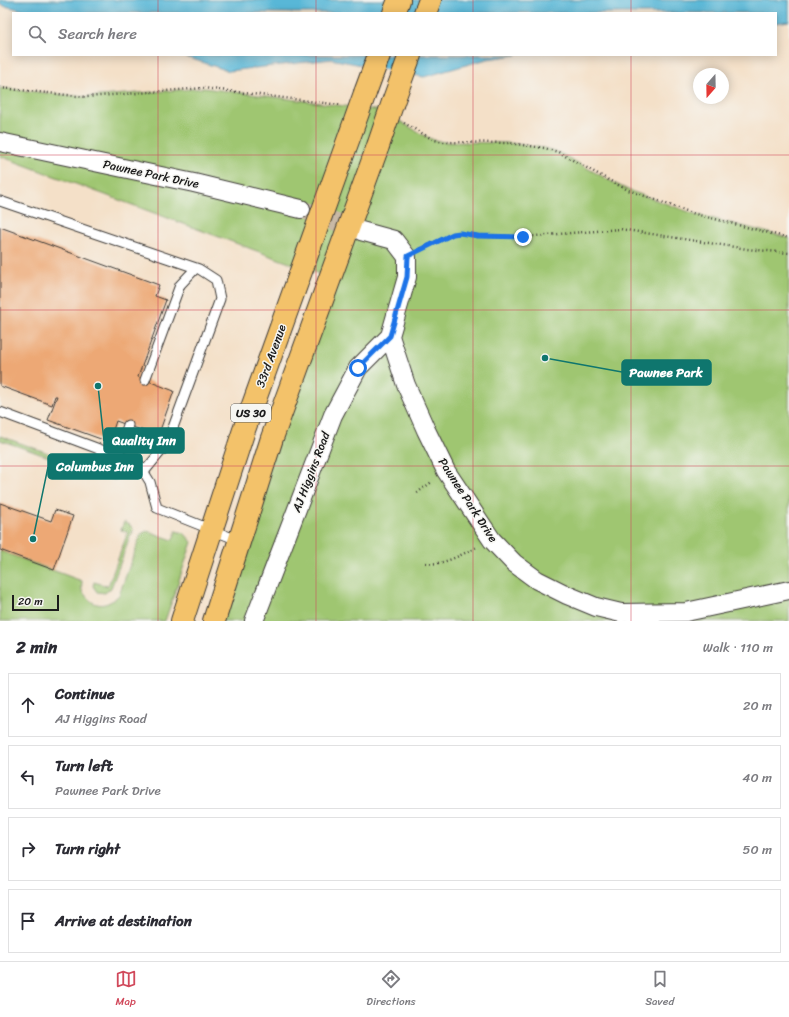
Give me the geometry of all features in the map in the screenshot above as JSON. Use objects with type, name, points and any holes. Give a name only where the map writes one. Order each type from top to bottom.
[{"type":"highway","points":[[394,12],[399,0]]},
{"type":"highway","points":[[426,12],[430,0]]},
{"type":"highway","name":"33rd Avenue","points":[[182,621],[244,430],[378,56]]},
{"type":"highway","name":"US 30","points":[[214,621],[272,438],[410,56]]},
{"type":"street","name":"Pawnee Park Drive","points":[[0,142],[194,183],[301,209]]},
{"type":"street","points":[[361,231],[394,240],[408,256],[407,277],[390,336]]},
{"type":"street","name":"Pawnee Park Drive","points":[[390,336],[406,385],[446,471],[492,540],[514,563],[537,580],[596,607],[621,613],[686,612],[789,590]]},
{"type":"street","name":"AJ Higgins Road","points":[[254,621],[333,415],[358,368],[390,336]]},
{"type":"lane","points":[[0,201],[196,268],[216,280],[220,298],[168,444],[144,472]]},
{"type":"lane","points":[[145,380],[180,285],[196,268]]},
{"type":"lane","points":[[0,412],[140,464],[150,482],[157,508],[240,541]]},
{"type":"lane","points":[[118,456],[128,425]]},
{"type":"path","points":[[408,256],[446,237],[460,233],[478,236],[523,237],[620,229],[789,253]]},
{"type":"path","points":[[426,563],[437,563],[451,559],[492,540]]},
{"type":"green space","points":[[0,88],[86,97],[204,88],[383,111],[434,140],[444,142],[509,143],[544,148],[558,152],[628,190],[695,214],[789,238],[789,621],[214,621],[330,278],[0,156]]},
{"type":"green space","points":[[0,436],[116,477],[115,480],[0,440]]},
{"type":"green space","points":[[124,522],[130,525],[133,529],[111,588],[105,593],[97,592],[93,586],[94,582],[108,586],[128,532],[121,530]]},
{"type":"green space","points":[[147,531],[173,540],[176,531],[184,533],[192,542],[165,621],[0,621],[0,551],[82,581],[82,591],[90,600],[98,604],[106,604],[111,602],[119,595],[141,534]]},
{"type":"water","points":[[0,0],[789,0],[789,21],[777,23],[777,12],[32,12],[0,5]]},
{"type":"water","points":[[183,56],[510,56],[487,59],[424,77],[331,59],[229,71]]},
{"type":"building","points":[[0,227],[159,285],[155,296],[166,300],[138,377],[174,391],[158,436],[116,421],[109,442],[48,420],[57,396],[55,396],[52,405],[0,386]]},
{"type":"building","points":[[0,503],[51,521],[55,510],[73,516],[54,570],[0,550]]},
{"type":"tunnel","points":[[301,209],[361,231]]},
{"type":"place","name":"Pawnee Park","points":[[545,358]]},
{"type":"place","name":"Quality Inn","points":[[98,386]]},
{"type":"place","name":"Columbus Inn","points":[[33,539]]},
{"type":"route","points":[[358,368],[390,336],[402,299],[407,277],[408,256],[453,234],[460,233],[478,236],[523,237]]}]
